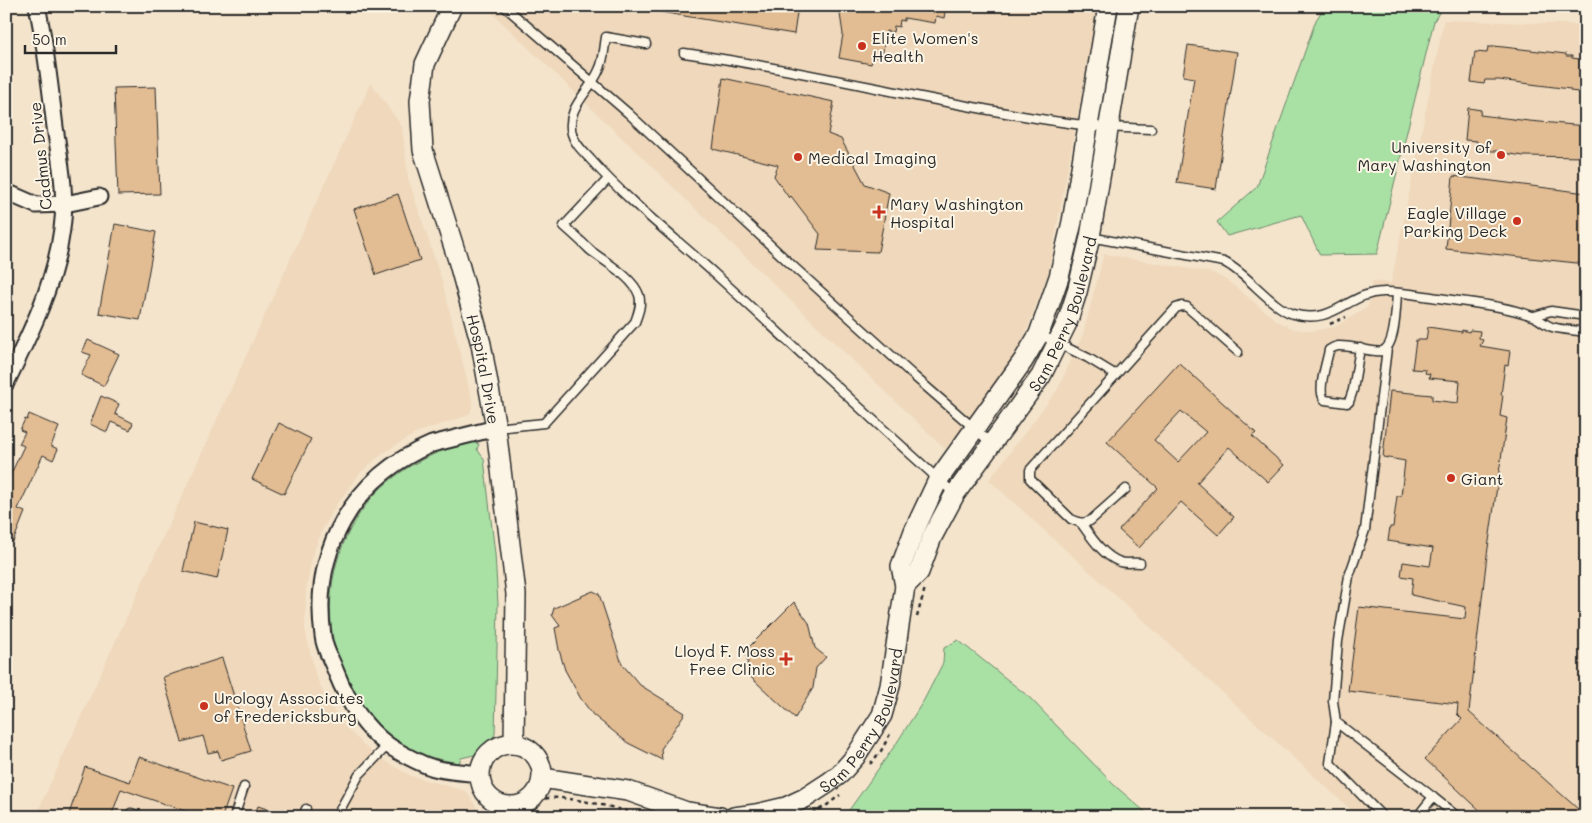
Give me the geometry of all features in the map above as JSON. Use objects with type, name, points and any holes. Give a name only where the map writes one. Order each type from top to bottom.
[{"type":"street","name":"Cadmus Drive","points":[[6,383],[34,325],[51,281],[62,232],[65,204],[50,85],[37,6]]},
{"type":"street","name":"Hospital Drive","points":[[452,6],[425,64],[420,101],[423,150],[458,260],[481,344],[496,428],[516,594],[514,744]]},
{"type":"street","name":"Sam Perry Boulevard","points":[[734,817],[778,809],[799,801],[834,779],[855,757],[882,716],[890,686],[905,586],[901,566],[914,531],[938,480],[1023,361],[1039,334],[1059,277],[1072,222],[1108,6]]},
{"type":"street","name":"Sam Perry Boulevard","points":[[905,586],[919,572],[932,537],[955,494],[993,445],[1041,376],[1067,323],[1090,237],[1129,6]]},
{"type":"street","points":[[6,192],[36,205],[65,204],[99,197]]},
{"type":"street","points":[[480,774],[432,768],[388,745],[362,720],[343,691],[323,638],[321,588],[330,549],[339,527],[350,508],[376,480],[396,463],[432,444],[496,428]]},
{"type":"street","points":[[514,744],[524,746],[532,752],[542,768],[540,788],[524,812],[507,806],[494,809],[481,783],[482,764],[487,755],[504,745],[514,744]]},
{"type":"street","points":[[542,778],[628,791],[687,812],[720,817]]},
{"type":"lane","points":[[504,6],[628,113],[915,377],[993,445]]},
{"type":"lane","points":[[646,44],[606,37],[600,69],[578,102],[572,116],[572,136],[577,145],[608,179],[714,273],[955,494]]},
{"type":"lane","points":[[684,53],[961,105],[1069,123],[1151,129]]},
{"type":"lane","points":[[496,428],[544,423],[635,322],[640,304],[639,296],[634,286],[624,275],[590,250],[564,226],[608,179]]},
{"type":"lane","points":[[1090,237],[1224,262],[1234,266],[1279,306],[1291,314],[1306,317],[1332,313],[1363,296],[1384,292],[1500,307],[1534,316],[1550,327],[1586,332]]},
{"type":"lane","points":[[1360,348],[1353,390],[1349,402],[1325,400],[1322,398],[1320,391],[1329,350],[1336,345],[1360,348],[1380,351],[1386,348],[1391,341],[1397,293]]},
{"type":"lane","points":[[1126,489],[1090,521],[1082,523],[1071,520],[1030,479],[1030,470],[1176,308],[1186,307],[1238,352]]},
{"type":"lane","points":[[1534,316],[1551,311],[1586,316]]},
{"type":"lane","points":[[1039,334],[1088,358],[1116,375]]},
{"type":"lane","points":[[1383,817],[1330,763],[1336,722],[1333,701],[1338,641],[1349,576],[1365,530],[1386,348]]},
{"type":"lane","points":[[1082,523],[1092,538],[1106,553],[1120,562],[1140,562]]},
{"type":"lane","points":[[1336,722],[1458,817]]},
{"type":"lane","points":[[336,817],[358,775],[388,745]]},
{"type":"lane","points":[[234,817],[244,787]]},
{"type":"lane","points":[[1417,817],[1433,797]]},
{"type":"lane","points":[[130,817],[131,813],[142,817]]},
{"type":"path","points":[[916,623],[926,586]]},
{"type":"path","points":[[868,766],[881,751],[890,733]]},
{"type":"path","points":[[806,817],[826,806],[841,794]]},
{"type":"path","points":[[524,812],[546,799],[558,798],[623,809],[646,817]]},
{"type":"shaded area","name":"Mary Washington Hospital","points":[[485,6],[1098,6],[1048,274],[1021,345],[993,390],[945,449]]},
{"type":"shaded area","points":[[1444,20],[1586,25],[1586,817],[1442,817],[1437,812],[1433,817],[1359,817],[989,480],[1058,389],[1083,334],[1104,254],[1213,273],[1228,281],[1277,321],[1294,329],[1312,331],[1335,327],[1368,307],[1372,281],[1391,283]]},
{"type":"shaded area","points":[[371,83],[402,127],[408,178],[442,281],[473,404],[470,413],[466,416],[418,432],[383,453],[360,473],[336,505],[323,529],[312,556],[306,590],[305,629],[315,673],[326,699],[344,726],[375,755],[411,776],[466,791],[479,811],[479,817],[35,817]]},
{"type":"green space","points":[[1325,6],[1443,6],[1434,21],[1377,254],[1320,255],[1301,215],[1227,236],[1217,222],[1257,187],[1316,20]]},
{"type":"green space","points":[[472,442],[479,444],[477,449],[484,459],[495,554],[498,604],[495,734],[474,755],[461,758],[459,763],[427,756],[409,748],[378,724],[355,695],[339,662],[331,627],[331,590],[339,554],[355,520],[379,490],[400,473],[422,460],[446,449]]},
{"type":"green space","points":[[958,640],[1029,697],[1114,785],[1151,817],[846,817],[924,700],[943,663],[944,648]]},
{"type":"building","points":[[661,6],[798,6],[794,34],[660,12]]},
{"type":"building","name":"Elite Women's Health","points":[[842,6],[946,6],[944,18],[936,16],[935,23],[904,18],[904,21],[900,20],[899,27],[894,26],[893,32],[886,31],[882,58],[873,57],[871,64],[839,58],[843,34],[840,14]]},
{"type":"building","points":[[1188,45],[1237,52],[1216,189],[1177,183],[1194,78],[1183,76]]},
{"type":"building","points":[[1494,46],[1566,54],[1566,56],[1572,56],[1572,58],[1586,60],[1586,93],[1570,91],[1570,89],[1499,80],[1485,80],[1484,84],[1471,82],[1475,52],[1487,53],[1488,47]]},
{"type":"building","name":"Medical Imaging","points":[[723,78],[834,102],[828,134],[841,139],[865,184],[889,193],[878,252],[817,250],[820,234],[791,196],[789,198],[774,176],[778,165],[713,149]]},
{"type":"building","points":[[156,87],[160,194],[118,195],[114,88]]},
{"type":"building","points":[[1468,108],[1481,110],[1480,115],[1586,126],[1586,157],[1524,156],[1503,153],[1503,151],[1483,151],[1484,149],[1476,148],[1477,141],[1465,140]]},
{"type":"building","name":"Eagle Village Parking Deck","points":[[1453,176],[1586,193],[1586,264],[1446,249]]},
{"type":"building","points":[[398,194],[420,260],[376,275],[354,209]]},
{"type":"building","points":[[115,224],[156,232],[140,320],[99,313]]},
{"type":"building","points":[[1428,327],[1462,332],[1462,330],[1469,332],[1470,330],[1480,331],[1479,338],[1483,340],[1480,346],[1510,351],[1508,366],[1505,365],[1500,416],[1507,418],[1487,555],[1469,712],[1578,809],[1577,817],[1487,817],[1425,759],[1462,719],[1457,714],[1458,704],[1348,691],[1359,607],[1465,619],[1466,607],[1411,595],[1413,578],[1401,576],[1403,562],[1430,566],[1433,548],[1388,541],[1390,527],[1393,527],[1397,496],[1401,496],[1405,461],[1383,457],[1390,391],[1432,395],[1432,400],[1458,403],[1460,381],[1429,378],[1430,374],[1425,373],[1426,370],[1412,369],[1416,340],[1426,340]]},
{"type":"building","points":[[88,340],[119,354],[104,386],[81,375],[91,355],[82,352]]},
{"type":"building","points":[[1179,363],[1256,433],[1252,436],[1284,465],[1268,482],[1229,447],[1197,483],[1234,517],[1218,535],[1181,502],[1139,548],[1119,530],[1158,488],[1107,442]],"holes":[[[1181,411],[1206,432],[1178,462],[1154,440]]]},
{"type":"building","points":[[101,396],[119,404],[115,414],[133,423],[130,430],[111,422],[107,432],[90,424]]},
{"type":"building","points":[[29,414],[59,427],[51,446],[58,449],[53,460],[43,455],[18,509],[25,512],[13,542],[6,539],[6,476],[9,478],[24,446],[19,444],[25,432],[20,430]]},
{"type":"building","points":[[279,423],[311,439],[284,494],[252,479]]},
{"type":"building","points":[[194,522],[228,530],[217,579],[183,571]]},
{"type":"building","points":[[593,591],[599,594],[622,664],[640,685],[685,713],[661,749],[662,760],[628,743],[593,715],[581,699],[565,670],[555,628],[560,626],[552,615],[554,608]]},
{"type":"building","name":"Lloyd F. Moss Free Clinic","points":[[794,602],[809,623],[815,648],[826,657],[816,668],[813,688],[795,718],[744,671],[748,662],[745,651]]},
{"type":"building","name":"Urology Associates of Fredericksburg","points":[[222,658],[251,751],[221,760],[218,751],[208,753],[203,736],[182,742],[163,677]]},
{"type":"building","points":[[139,757],[232,789],[222,817],[202,817],[121,789],[111,817],[68,817],[85,767],[130,782]]},
{"type":"building","points":[[258,806],[285,815],[285,817],[254,817]]},
{"type":"place","name":"Elite Women's Health","points":[[862,46]]},
{"type":"place","name":"University of Mary Washington","points":[[1501,155]]},
{"type":"place","name":"Medical Imaging","points":[[798,157]]},
{"type":"place","name":"Mary Washington Hospital","points":[[879,212]]},
{"type":"place","name":"Eagle Village Parking Deck","points":[[1517,221]]},
{"type":"place","name":"Giant","points":[[1451,478]]},
{"type":"place","name":"Lloyd F. Moss Free Clinic","points":[[786,659]]},
{"type":"place","name":"Urology Associates of Fredericksburg","points":[[204,706]]}]
